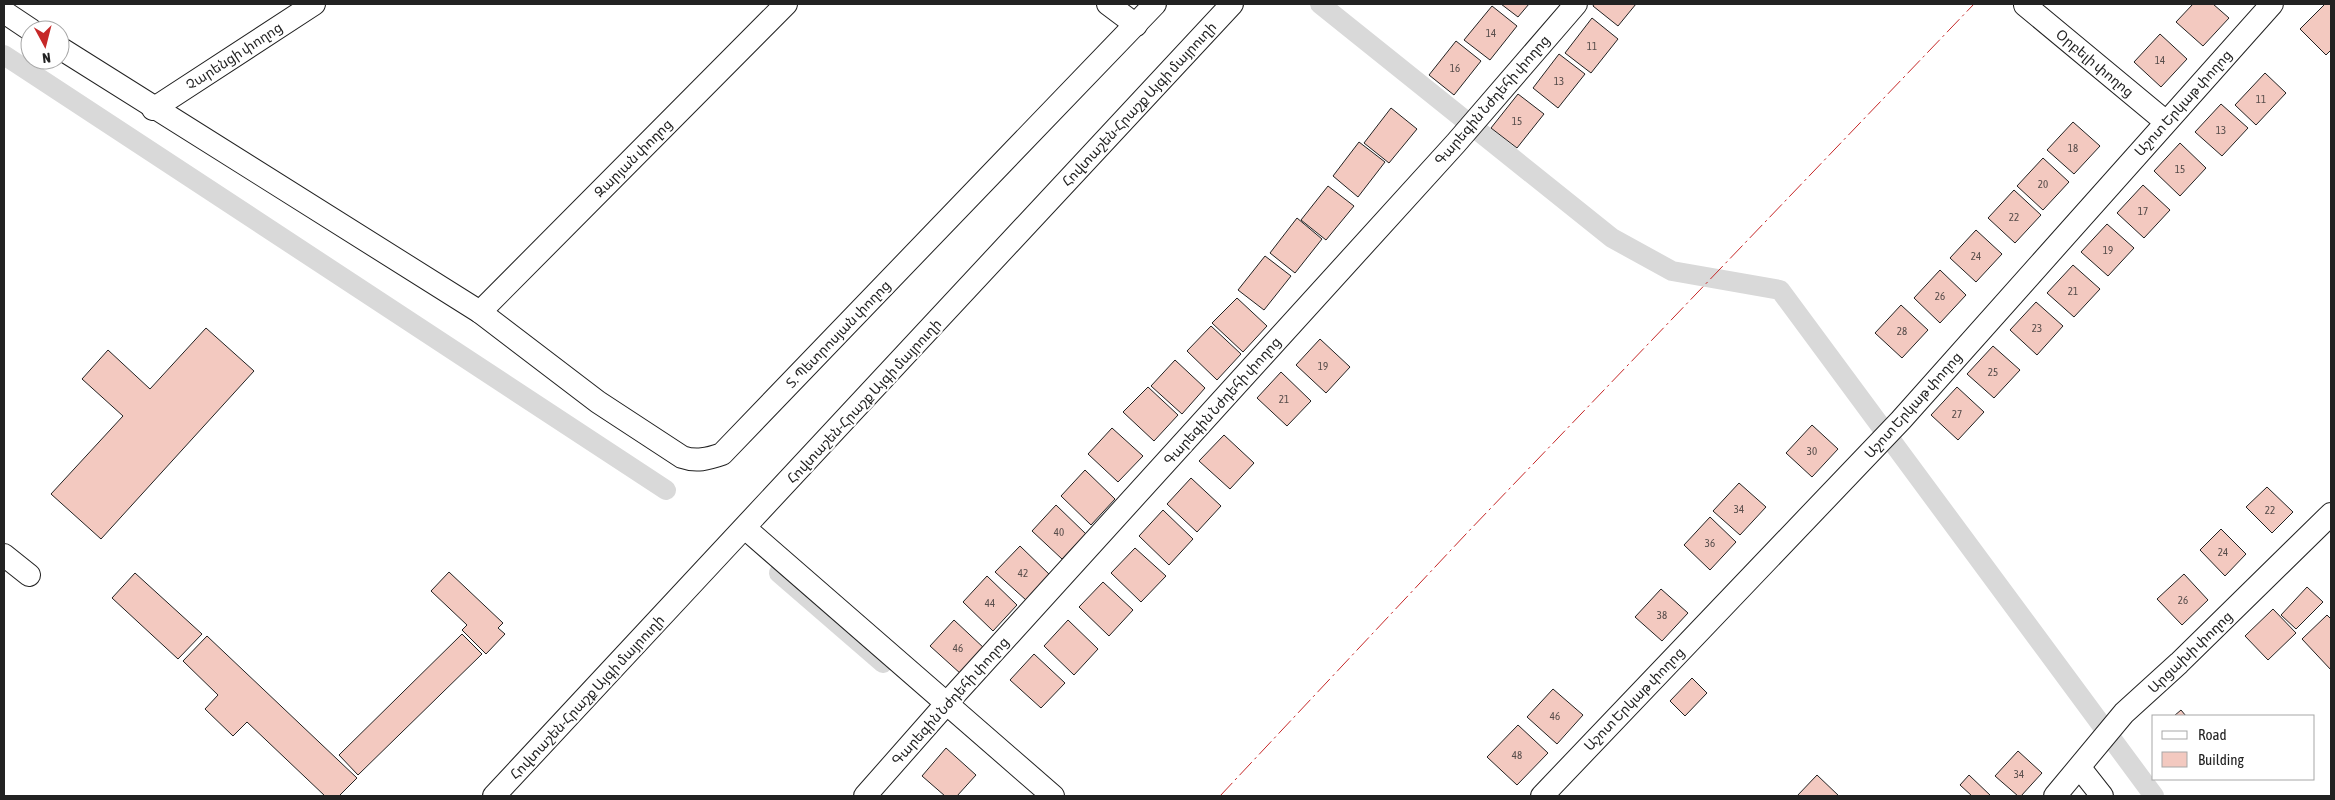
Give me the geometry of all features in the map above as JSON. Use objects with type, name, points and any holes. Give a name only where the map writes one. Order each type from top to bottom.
[{"type":"street","name":"Չարենցի փողոց","points":[[154,109],[314,4]]},
{"type":"street","name":"Զարյան փողոց","points":[[480,312],[786,4]]},
{"type":"street","points":[[1108,4],[1136,25]]},
{"type":"street","name":"Տ. Պետրոսյան փողոց","points":[[70,54],[480,312],[598,402],[682,457],[691,460],[702,460],[722,454],[1155,4]]},
{"type":"street","name":"Հովտաշեն-Հրաշք Այգի մայրուղի","points":[[494,796],[1232,4]]},
{"type":"street","name":"Գարեգին Նժդեհի փողոց","points":[[865,796],[947,703],[1456,143],[1576,4]]},
{"type":"street","name":"Աշոտ Երկաթ փողոց","points":[[1542,796],[1901,420],[2272,4]]},
{"type":"street","name":"Օրբելի փողոց","points":[[2025,5],[2166,122]]},
{"type":"street","points":[[4,12],[20,22]]},
{"type":"street","name":"Արցախի փողոց","points":[[2056,796],[2124,713],[2179,663],[2331,514]]},
{"type":"street","points":[[745,528],[1053,796]]},
{"type":"street","points":[[4,555],[29,575]]},
{"type":"street","points":[[2080,768],[2102,796]]},
{"type":"building","points":[[1501,4],[1529,4],[1518,17]]},
{"type":"building","points":[[1594,4],[1636,4],[1618,26],[1593,6]]},
{"type":"building","points":[[2193,4],[2213,4],[2229,18],[2203,46],[2176,22]]},
{"type":"building","points":[[2325,4],[2331,4],[2331,50],[2326,55],[2300,29]]},
{"type":"building","points":[[1492,6],[1517,26],[1490,60],[1464,40]]},
{"type":"building","points":[[1592,18],[1618,39],[1591,73],[1565,53]]},
{"type":"building","points":[[2160,34],[2187,59],[2161,87],[2134,62]]},
{"type":"building","points":[[1456,41],[1481,61],[1454,95],[1429,75]]},
{"type":"building","points":[[1559,54],[1585,74],[1558,108],[1533,88]]},
{"type":"building","points":[[2265,73],[2286,93],[2256,125],[2235,105]]},
{"type":"building","points":[[1518,94],[1544,114],[1517,148],[1491,128]]},
{"type":"building","points":[[2221,104],[2248,128],[2222,156],[2195,132]]},
{"type":"building","points":[[1391,108],[1417,129],[1389,163],[1364,143]]},
{"type":"building","points":[[2073,122],[2100,146],[2074,174],[2047,150]]},
{"type":"building","points":[[1359,142],[1385,162],[1358,197],[1333,176]]},
{"type":"building","points":[[2180,143],[2206,168],[2180,196],[2154,171]]},
{"type":"building","points":[[2043,158],[2069,182],[2043,210],[2017,186]]},
{"type":"building","points":[[2143,185],[2170,210],[2144,238],[2117,213]]},
{"type":"building","points":[[1328,186],[1354,206],[1326,240],[1301,220]]},
{"type":"building","points":[[2014,190],[2041,215],[2015,243],[1988,218]]},
{"type":"building","points":[[1297,218],[1322,239],[1295,273],[1270,253]]},
{"type":"building","points":[[2107,224],[2134,248],[2108,276],[2081,252]]},
{"type":"building","points":[[1976,230],[2002,254],[1976,282],[1950,258]]},
{"type":"building","points":[[1265,256],[1291,276],[1264,310],[1238,290]]},
{"type":"building","points":[[2073,265],[2100,289],[2074,317],[2047,293]]},
{"type":"building","points":[[1940,270],[1966,295],[1940,323],[1914,298]]},
{"type":"building","points":[[1237,298],[1267,326],[1243,352],[1212,323]]},
{"type":"building","points":[[2036,302],[2063,326],[2037,355],[2010,330]]},
{"type":"building","points":[[1901,305],[1928,330],[1902,358],[1875,333]]},
{"type":"building","points":[[1211,326],[1241,354],[1217,380],[1187,351]]},
{"type":"building","points":[[206,328],[254,371],[101,539],[51,494],[123,416],[82,379],[108,350],[150,389]]},
{"type":"building","points":[[1320,339],[1350,367],[1326,393],[1296,365]]},
{"type":"building","points":[[1993,346],[2020,370],[1994,398],[1967,374]]},
{"type":"building","points":[[1175,360],[1205,388],[1182,414],[1151,386]]},
{"type":"building","points":[[1281,372],[1311,401],[1287,426],[1257,398]]},
{"type":"building","points":[[1148,387],[1178,415],[1154,441],[1123,412]]},
{"type":"building","points":[[1957,387],[1984,412],[1958,440],[1931,415]]},
{"type":"building","points":[[1812,425],[1838,449],[1812,477],[1786,453]]},
{"type":"building","points":[[1112,428],[1143,456],[1118,482],[1088,454]]},
{"type":"building","points":[[1224,435],[1254,463],[1230,489],[1199,461]]},
{"type":"building","points":[[1085,470],[1115,499],[1091,525],[1061,496]]},
{"type":"building","points":[[1191,478],[1221,506],[1197,532],[1167,504]]},
{"type":"building","points":[[1739,483],[1766,507],[1740,535],[1713,511]]},
{"type":"building","points":[[2267,487],[2293,512],[2272,533],[2246,507]]},
{"type":"building","points":[[1056,505],[1086,534],[1062,559],[1032,531]]},
{"type":"building","points":[[1163,510],[1193,539],[1169,565],[1139,536]]},
{"type":"building","points":[[1710,517],[1736,542],[1710,570],[1684,545]]},
{"type":"building","points":[[2221,529],[2246,554],[2225,576],[2200,550]]},
{"type":"building","points":[[1020,546],[1050,575],[1026,600],[995,572]]},
{"type":"building","points":[[1135,548],[1166,576],[1141,602],[1111,573]]},
{"type":"building","points":[[449,572],[503,623],[498,628],[505,634],[486,654],[462,630],[467,625],[431,591]]},
{"type":"building","points":[[135,573],[202,634],[178,659],[112,598]]},
{"type":"building","points":[[2184,574],[2208,600],[2182,625],[2157,599]]},
{"type":"building","points":[[987,576],[1017,605],[993,631],[963,602]]},
{"type":"building","points":[[1103,582],[1133,610],[1109,636],[1079,607]]},
{"type":"building","points":[[2307,587],[2323,602],[2296,629],[2281,615]]},
{"type":"building","points":[[1661,589],[1688,613],[1662,641],[1635,617]]},
{"type":"building","points":[[2273,609],[2296,633],[2268,660],[2245,636]]},
{"type":"building","points":[[2327,615],[2331,619],[2331,670],[2302,639]]},
{"type":"building","points":[[954,620],[985,649],[961,674],[930,646]]},
{"type":"building","points":[[1068,620],[1098,649],[1074,675],[1044,646]]},
{"type":"building","points":[[462,634],[482,654],[358,775],[339,755]]},
{"type":"building","points":[[207,636],[357,778],[339,796],[325,796],[247,722],[233,736],[205,709],[218,695],[183,661]]},
{"type":"building","points":[[1034,654],[1065,683],[1041,708],[1010,680]]},
{"type":"building","points":[[1692,678],[1707,693],[1685,716],[1670,701]]},
{"type":"building","points":[[1553,689],[1583,715],[1557,744],[1527,717]]},
{"type":"building","points":[[2181,710],[2185,715],[2175,715]]},
{"type":"building","points":[[1518,725],[1548,753],[1517,785],[1487,757]]},
{"type":"building","points":[[946,748],[976,775],[957,796],[945,796],[922,776]]},
{"type":"building","points":[[2018,751],[2042,773],[2021,796],[2018,796],[1995,776]]},
{"type":"building","points":[[1817,775],[1839,796],[1797,796]]},
{"type":"building","points":[[1969,775],[1991,796],[1972,796],[1960,785]]},
{"type":"waterway","points":[[1320,4],[1612,238],[1672,271],[1780,290],[2154,796]]},
{"type":"waterway","points":[[4,55],[666,490]]},
{"type":"waterway","points":[[779,573],[883,663]]},
{"type":"power","points":[[1220,796],[1466,534],[1974,4]]}]
